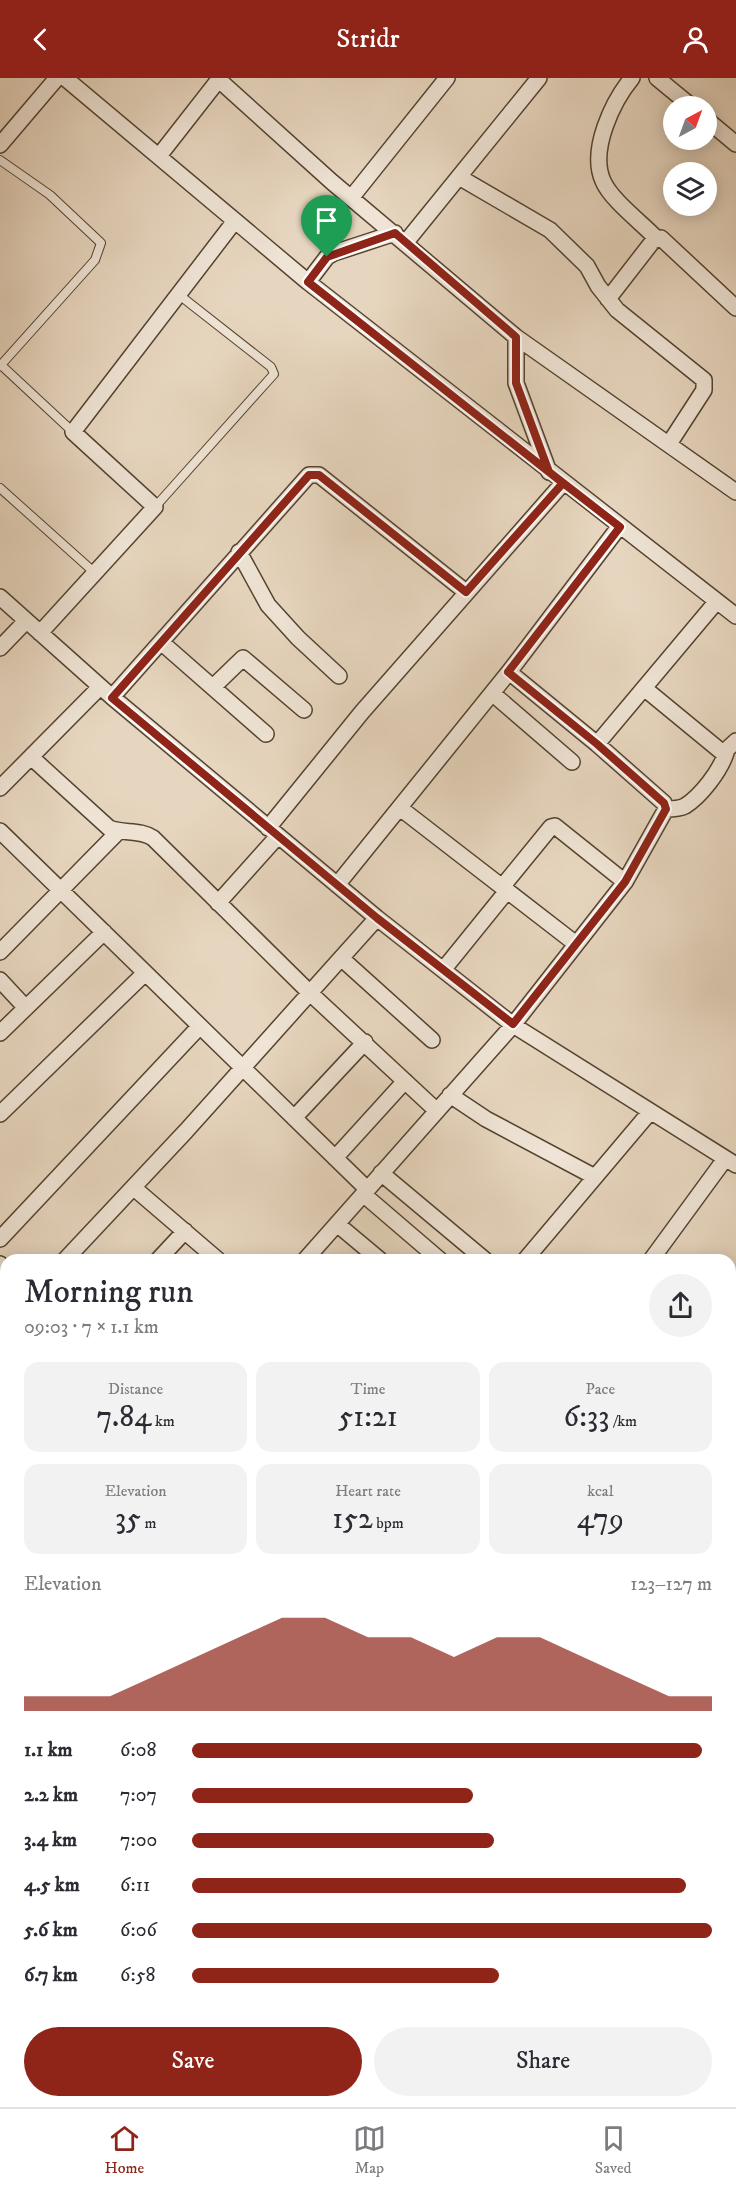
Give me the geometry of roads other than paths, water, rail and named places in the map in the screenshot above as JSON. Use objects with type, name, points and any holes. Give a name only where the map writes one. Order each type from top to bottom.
[{"type":"street","points":[[0,145],[57,78]]},
{"type":"street","points":[[65,78],[308,282],[736,616]]},
{"type":"street","points":[[351,198],[447,78]]},
{"type":"street","points":[[308,282],[327,257],[334,253],[401,238],[459,177],[539,78]]},
{"type":"street","points":[[632,78],[619,95],[605,124],[600,168],[602,181],[657,238],[664,240],[736,308]]},
{"type":"street","points":[[657,78],[679,96]]},
{"type":"street","points":[[159,156],[219,79],[257,117],[516,337],[736,492]]},
{"type":"street","points":[[717,128],[736,144]]},
{"type":"street","points":[[459,177],[550,230],[587,266],[617,310],[704,380],[704,390],[669,444]]},
{"type":"street","points":[[40,633],[155,507],[73,432],[234,222]]},
{"type":"street","points":[[608,299],[657,238]]},
{"type":"street","points":[[516,337],[516,383],[549,472]]},
{"type":"street","points":[[112,698],[239,552],[304,480],[314,474],[466,592]]},
{"type":"street","points":[[218,903],[362,712],[563,483]]},
{"type":"street","points":[[337,885],[492,693],[620,527]]},
{"type":"street","points":[[239,552],[268,605],[298,638],[339,676]]},
{"type":"street","points":[[0,597],[112,698],[443,970],[513,1024],[730,1162],[656,1254]]},
{"type":"street","points":[[597,744],[717,601]]},
{"type":"street","points":[[0,648],[26,621]]},
{"type":"street","points":[[161,642],[266,734]]},
{"type":"street","points":[[213,687],[243,658],[304,710]]},
{"type":"street","points":[[310,1254],[513,1024],[625,882],[666,809],[664,803],[597,744],[508,672]]},
{"type":"street","points":[[0,788],[100,687]]},
{"type":"street","points":[[644,688],[726,753]]},
{"type":"street","points":[[492,693],[572,762]]},
{"type":"street","points":[[666,809],[681,808],[693,800],[718,770],[726,753],[736,741]]},
{"type":"street","points":[[31,757],[109,828],[118,832],[148,834],[310,993],[437,1111]]},
{"type":"street","points":[[399,808],[576,944]]},
{"type":"street","points":[[443,970],[550,827],[555,826],[625,882]]},
{"type":"street","points":[[0,831],[335,1158],[365,1192],[433,1254]]},
{"type":"street","points":[[0,952],[118,832]]},
{"type":"street","points":[[71,1254],[134,1188],[377,918]]},
{"type":"street","points":[[0,1033],[104,932]]},
{"type":"street","points":[[341,958],[432,1040]]},
{"type":"street","points":[[0,1114],[145,973]]},
{"type":"street","points":[[0,980],[26,1008]]},
{"type":"street","points":[[0,1239],[200,1026]]},
{"type":"street","points":[[294,1118],[365,1042]]},
{"type":"street","points":[[335,1158],[405,1081]]},
{"type":"street","points":[[450,1095],[486,1119],[595,1177]]},
{"type":"street","points":[[530,1254],[651,1112]]},
{"type":"street","points":[[381,1173],[478,1254]]},
{"type":"street","points":[[134,1188],[212,1254]]},
{"type":"street","points":[[337,1224],[373,1254]]},
{"type":"street","points":[[164,1254],[185,1231]]},
{"type":"lane","points":[[0,160],[50,195],[101,243],[101,250],[94,260],[1,366],[73,432]]},
{"type":"lane","points":[[155,507],[274,374],[271,367],[178,294]]},
{"type":"lane","points":[[0,488],[95,573]]}]
